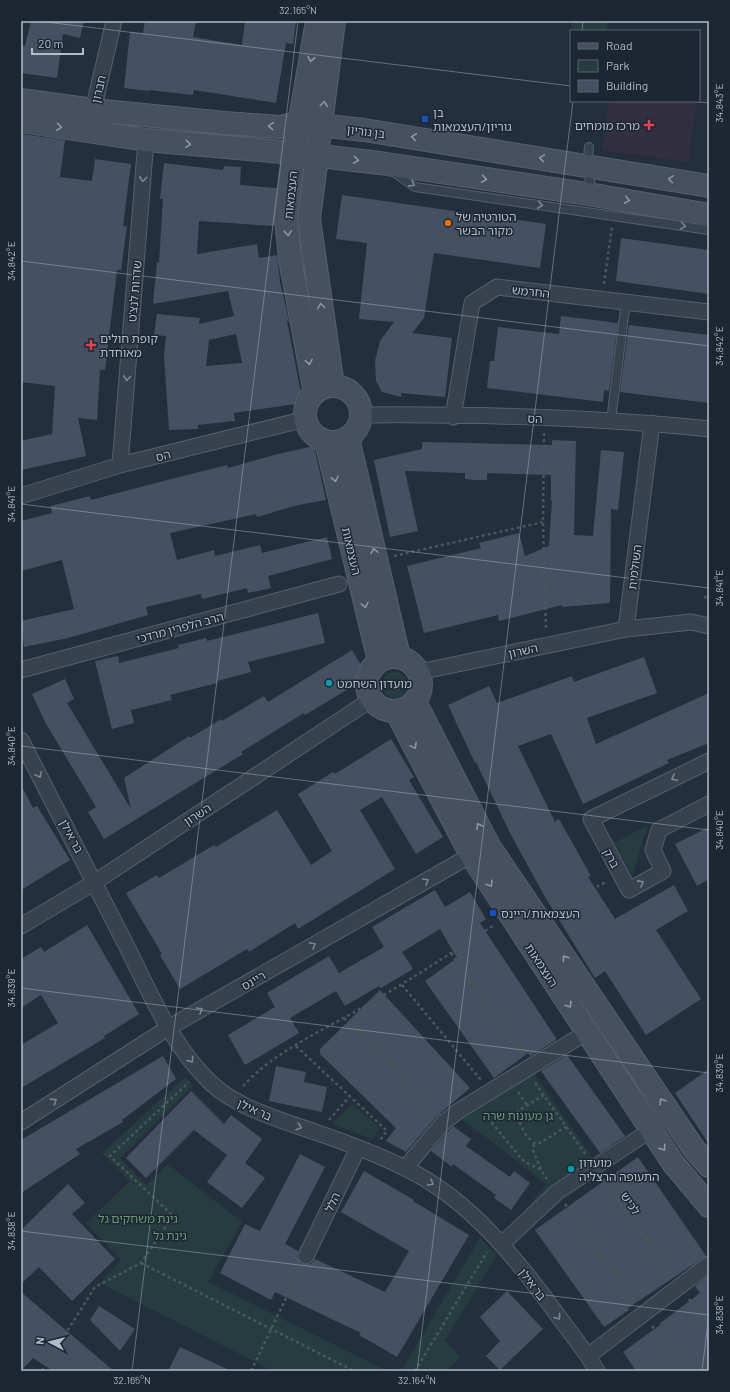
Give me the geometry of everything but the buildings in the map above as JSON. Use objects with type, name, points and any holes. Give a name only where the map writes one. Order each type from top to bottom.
[{"type":"street","name":"חברון","points":[[93,110],[114,21]]},
{"type":"street","name":"העצמאות","points":[[317,21],[294,153],[286,218],[290,259],[324,389]]},
{"type":"street","name":"העצמאות","points":[[324,389],[309,219],[322,126],[334,21]]},
{"type":"street","name":"בן גוריון","points":[[21,100],[93,110],[280,127],[300,123],[413,137],[582,159],[709,186]]},
{"type":"street","points":[[21,121],[146,140],[294,153],[380,163],[594,195],[709,215]]},
{"type":"street","name":"שדרות לנצ'ט","points":[[120,465],[146,140]]},
{"type":"street","points":[[709,181],[709,186]]},
{"type":"street","name":"החרמש","points":[[453,416],[472,303],[497,287],[626,301],[709,312]]},
{"type":"street","points":[[324,389],[348,390],[354,394],[358,400],[361,415],[357,428],[348,438],[333,442],[326,441],[313,433],[306,419],[306,410],[309,401],[324,389]]},
{"type":"street","name":"הס","points":[[361,415],[453,416],[611,421],[652,423],[709,429]]},
{"type":"street","name":"הס","points":[[21,496],[120,465],[306,419]]},
{"type":"street","name":"השולמית","points":[[626,628],[652,423]]},
{"type":"street","name":"העצמאות","points":[[348,438],[376,560],[389,659]]},
{"type":"street","name":"העצמאות","points":[[326,441],[389,659]]},
{"type":"street","name":"הרב הלפרין מרדכי","points":[[21,670],[338,584]]},
{"type":"street","points":[[626,628],[691,622],[709,626]]},
{"type":"street","name":"השרון","points":[[419,672],[626,628]]},
{"type":"street","points":[[389,659],[410,661],[419,672],[422,688],[405,707],[382,708],[372,699],[368,691],[367,683],[371,671],[389,659]]},
{"type":"street","name":"השרון","points":[[21,926],[95,882],[372,699]]},
{"type":"street","name":"העצמאות","points":[[405,707],[480,850],[510,915],[673,1163],[709,1206]]},
{"type":"street","name":"בר אילן","points":[[21,740],[95,882],[168,1028],[199,1072],[213,1086],[232,1098],[265,1114],[364,1150],[406,1168],[448,1193],[499,1241],[588,1356],[597,1371]]},
{"type":"street","name":"ברק","points":[[709,761],[591,819],[629,890],[663,871],[652,850],[659,830],[709,804]]},
{"type":"street","name":"העצמאות","points":[[480,850],[538,918],[694,1149],[709,1166]]},
{"type":"street","name":"ריינס","points":[[21,1122],[168,1028],[480,850]]},
{"type":"street","points":[[406,1168],[444,1122],[587,1032]]},
{"type":"street","points":[[499,1241],[557,1192],[651,1130]]},
{"type":"street","name":"הלל","points":[[306,1256],[364,1150]]},
{"type":"street","points":[[588,1356],[709,1264]]},
{"type":"lane","points":[[582,159],[594,195]]},
{"type":"lane","points":[[380,163],[415,187],[709,230]]},
{"type":"lane","points":[[611,421],[626,301]]},
{"type":"path","points":[[605,276],[613,215]]},
{"type":"path","points":[[544,419],[543,522],[547,645]]},
{"type":"path","points":[[376,560],[543,522]]},
{"type":"path","points":[[704,598],[709,595]]},
{"type":"path","points":[[538,918],[620,874]]},
{"type":"path","points":[[232,1098],[262,1069],[296,1046],[402,985],[510,915]]},
{"type":"path","name":"לכיש","points":[[451,953],[566,1127],[680,1287],[709,1324]]},
{"type":"path","points":[[402,985],[490,1092]]},
{"type":"path","points":[[344,1018],[444,1122]]},
{"type":"path","points":[[296,1046],[387,1131],[364,1150]]},
{"type":"path","points":[[42,1371],[96,1287],[141,1263],[173,1216],[110,1156],[199,1072]]},
{"type":"path","points":[[544,1095],[518,1111],[517,1116],[517,1119],[534,1144],[533,1150],[541,1170],[685,1371]]},
{"type":"path","points":[[318,1133],[350,1096]]},
{"type":"path","points":[[475,1102],[519,1156],[525,1162],[541,1170]]},
{"type":"path","points":[[534,1144],[541,1142],[566,1127]]},
{"type":"path","points":[[415,1371],[499,1241]]},
{"type":"path","points":[[251,1371],[306,1256]]},
{"type":"path","points":[[141,1263],[354,1371]]},
{"type":"shaded area","name":"מרכז מומחים","points":[[609,102],[697,102],[688,162],[602,150]]},
{"type":"green space","points":[[572,21],[608,21],[607,30],[571,30]]},
{"type":"green space","points":[[395,672],[404,676],[408,685],[404,694],[395,698],[386,694],[382,685],[386,676]]},
{"type":"green space","points":[[648,825],[632,876],[614,843]]},
{"type":"green space","name":"גן מעונות שרה","points":[[533,1072],[602,1172],[515,1236],[510,1230],[546,1184],[453,1112]]},
{"type":"green space","name":"גינת גל","points":[[185,1077],[193,1086],[120,1158],[146,1185],[168,1164],[242,1222],[208,1282],[387,1371],[273,1371],[100,1283],[121,1260],[86,1223],[130,1181],[102,1153]]},
{"type":"green space","points":[[352,1103],[380,1128],[372,1139],[332,1124]]},
{"type":"green space","points":[[480,1238],[497,1255],[445,1340],[460,1357],[447,1371],[401,1371]]},
{"type":"place","name":"בן גוריון/העצמאות","points":[[425,119]]},
{"type":"place","name":"מרכז מומחים","points":[[649,125]]},
{"type":"place","name":"הטורטיה של מקור הבשר","points":[[448,223]]},
{"type":"place","name":"קופת חולים מאוחדת","points":[[91,345]]},
{"type":"place","name":"מועדון השחמט","points":[[329,683]]},
{"type":"place","name":"העצמאות/ריינס","points":[[493,913]]},
{"type":"place","name":"מועדון התעופה הרצליה","points":[[571,1169]]},
{"type":"park label","name":"גינת משחקים גל","points":[[138,1218]]}]
